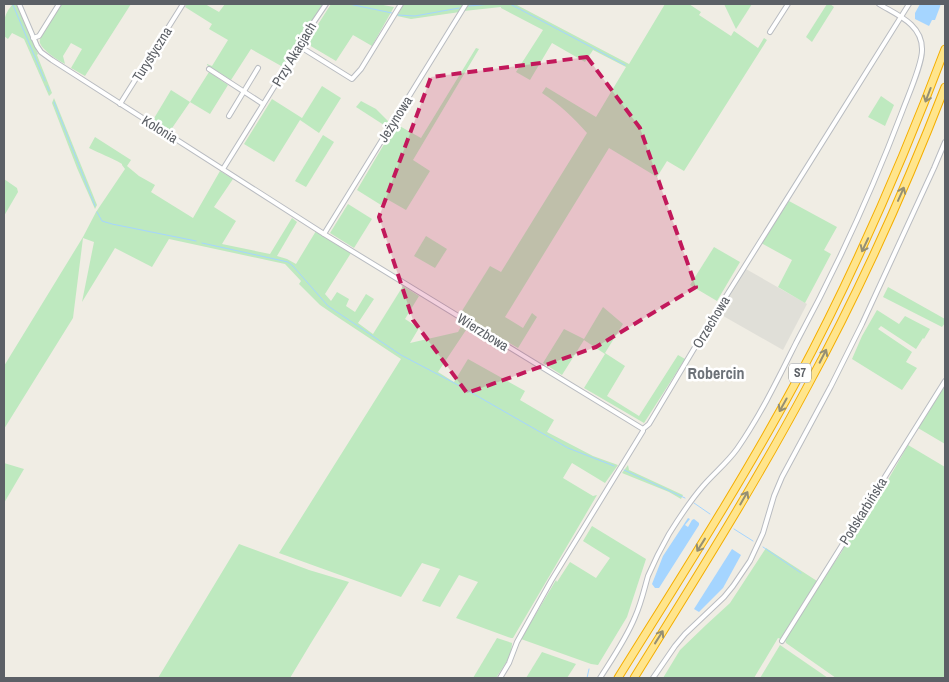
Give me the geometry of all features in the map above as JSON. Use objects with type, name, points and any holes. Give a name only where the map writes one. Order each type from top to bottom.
[{"type":"highway","name":"S7","points":[[618,678],[756,454],[797,380],[845,287],[885,200],[945,49]]},
{"type":"highway","name":"S7","points":[[634,678],[738,510],[807,389],[893,212],[945,87]]},
{"type":"street","name":"Kolonia","points":[[18,4],[37,46],[46,56],[324,234]]},
{"type":"street","points":[[33,38],[39,36],[59,4]]},
{"type":"street","name":"Turystyczna","points":[[120,104],[182,4]]},
{"type":"street","name":"Przy Akacjach","points":[[223,169],[314,20],[326,4]]},
{"type":"street","points":[[298,46],[352,79],[361,69],[401,4]]},
{"type":"street","name":"Jeżynowa","points":[[324,234],[466,4]]},
{"type":"street","points":[[770,32],[788,4]]},
{"type":"street","points":[[600,678],[632,624],[656,558],[670,533],[695,495],[729,459],[749,430],[783,370],[815,308],[894,133],[922,54],[922,48],[920,35],[916,30],[907,21],[879,4]]},
{"type":"street","name":"Orzechowa","points":[[500,678],[509,663],[517,642],[551,581],[623,465],[643,429],[649,424],[713,317],[909,4]]},
{"type":"street","points":[[228,116],[258,68]]},
{"type":"street","points":[[209,69],[263,104]]},
{"type":"street","points":[[653,678],[675,646],[689,630],[715,608],[750,561],[763,534],[774,496],[782,477],[862,324],[945,142]]},
{"type":"street","name":"Wierzbowa","points":[[324,234],[643,429]]},
{"type":"street","name":"Podskarbińska","points":[[782,641],[945,381]]},
{"type":"highlighted area","points":[[587,57],[640,128],[696,287],[596,347],[467,393],[413,320],[379,217],[431,77]]},
{"type":"shaded area","points":[[746,269],[807,304],[783,350],[718,313]]},
{"type":"green space","points":[[13,4],[16,4],[38,54],[52,93],[49,96],[24,39],[12,33],[8,39],[4,36],[6,15]]},
{"type":"green space","points":[[61,4],[131,4],[85,76],[71,68],[82,49],[71,43],[63,56],[65,64],[47,52],[40,43],[44,29]]},
{"type":"green space","points":[[187,4],[205,4],[219,12],[225,4],[323,4],[283,67],[251,49],[231,80],[207,65],[212,66],[228,40],[209,29],[212,24],[185,7]]},
{"type":"green space","points":[[331,4],[378,4],[394,7],[372,46],[353,35],[336,61],[309,45],[308,40]]},
{"type":"green space","points":[[404,4],[464,4],[460,12],[411,19],[397,16]]},
{"type":"green space","points":[[468,4],[515,4],[629,64],[665,4],[689,4],[701,12],[699,15],[731,36],[734,31],[758,48],[764,38],[767,40],[684,171],[667,161],[657,177],[609,148],[505,317],[523,328],[532,313],[537,317],[518,348],[460,314],[490,266],[501,272],[587,133],[566,112],[542,93],[546,87],[596,117],[626,67],[593,50],[585,62],[552,43],[530,80],[516,72],[543,30],[501,7],[464,11]]},
{"type":"green space","points":[[724,4],[752,4],[736,29]]},
{"type":"green space","points":[[827,4],[834,7],[812,42],[806,37]]},
{"type":"green space","points":[[476,48],[479,49],[413,160],[430,171],[406,210],[385,198],[381,205],[357,190],[396,124],[421,138]]},
{"type":"green space","points":[[209,72],[228,85],[210,114],[190,102]]},
{"type":"green space","points":[[322,86],[341,98],[319,133],[300,120],[274,162],[244,144],[272,99],[302,118]]},
{"type":"green space","points":[[171,90],[190,102],[170,131],[153,120]]},
{"type":"green space","points":[[881,96],[894,105],[885,126],[868,117]]},
{"type":"green space","points":[[54,98],[97,205],[95,209],[52,103]]},
{"type":"green space","points":[[361,101],[376,109],[390,123],[387,127],[356,107]]},
{"type":"green space","points":[[323,135],[334,142],[306,187],[295,181]]},
{"type":"green space","points":[[95,137],[131,160],[127,166],[139,176],[155,185],[151,192],[193,218],[220,171],[233,179],[214,207],[236,221],[222,244],[270,254],[292,218],[297,222],[277,256],[296,264],[316,231],[351,253],[325,294],[331,301],[337,292],[349,299],[346,306],[355,312],[366,294],[374,299],[358,323],[373,334],[403,286],[419,296],[405,319],[419,328],[410,343],[458,332],[463,323],[471,328],[466,330],[438,372],[454,382],[468,359],[525,391],[520,400],[554,420],[547,432],[593,456],[618,465],[605,483],[572,463],[563,478],[593,496],[597,495],[513,638],[456,618],[478,582],[459,575],[440,607],[422,601],[440,569],[422,563],[401,597],[279,553],[401,359],[320,305],[299,284],[301,281],[285,264],[169,239],[152,267],[115,248],[82,302],[94,242],[83,238],[73,318],[4,429],[4,366],[83,237],[96,212],[125,169],[122,164],[89,148]]},
{"type":"green space","points":[[4,179],[17,188],[18,192],[4,216]]},
{"type":"green space","points":[[789,201],[837,227],[824,250],[831,254],[805,303],[778,287],[792,260],[761,243]]},
{"type":"green space","points":[[348,204],[372,219],[354,248],[330,233]]},
{"type":"green space","points":[[426,236],[447,249],[435,268],[414,256]]},
{"type":"green space","points":[[714,247],[740,262],[717,301],[690,285]]},
{"type":"green space","points":[[888,287],[945,319],[945,323],[942,327],[883,297]]},
{"type":"green space","points":[[603,307],[623,324],[605,353],[625,366],[607,396],[639,416],[678,355],[685,359],[644,423],[584,388],[605,354],[584,340],[562,375],[543,363],[564,329],[584,339]]},
{"type":"green space","points":[[877,310],[899,324],[905,316],[930,329],[916,349],[881,326],[878,329],[912,352],[906,362],[917,368],[902,390],[852,359],[862,336]]},
{"type":"green space","points":[[945,385],[945,444],[918,428]]},
{"type":"green space","points":[[908,445],[945,467],[945,678],[836,678],[786,643],[785,640],[816,589],[841,553],[851,534],[877,499]]},
{"type":"green space","points":[[4,463],[24,469],[4,503]]},
{"type":"green space","points":[[628,465],[629,470],[683,495],[681,499],[669,492],[622,473]]},
{"type":"green space","points":[[592,526],[646,559],[627,617],[598,665],[521,639],[556,580],[557,582],[570,562],[596,578],[610,558],[583,541]]},
{"type":"green space","points":[[239,544],[309,570],[349,582],[290,678],[158,678]]},
{"type":"green space","points":[[766,548],[817,581],[781,639],[778,638],[754,678],[663,678],[680,650],[730,603]]},
{"type":"green space","points":[[497,638],[512,643],[511,655],[496,678],[473,678]]},
{"type":"green space","points":[[780,645],[828,678],[760,678]]},
{"type":"green space","points":[[542,652],[576,664],[567,678],[526,678]]},
{"type":"water","points":[[920,4],[941,4],[935,20],[932,20],[929,26],[915,19],[915,13]]},
{"type":"water","points":[[688,518],[690,519],[685,525],[688,527],[694,519],[699,525],[659,588],[655,588],[652,584],[663,556]]},
{"type":"water","points":[[732,549],[741,555],[723,588],[699,612],[694,609]]},
{"type":"waterway","points":[[349,4],[392,13]]},
{"type":"waterway","points":[[469,6],[492,4]]},
{"type":"waterway","points":[[510,4],[625,65]]},
{"type":"waterway","points":[[13,5],[45,81]]},
{"type":"waterway","points":[[398,15],[415,16],[459,8]]},
{"type":"waterway","points":[[47,86],[49,91]]},
{"type":"waterway","points":[[54,102],[95,206]]},
{"type":"waterway","points":[[97,212],[102,221],[112,224],[196,241]]},
{"type":"waterway","points":[[202,243],[288,262],[328,306],[401,355],[458,385],[568,448],[614,466]]},
{"type":"waterway","points":[[624,470],[685,498]]},
{"type":"waterway","points":[[694,503],[710,514]]},
{"type":"waterway","points":[[734,529],[753,541]]},
{"type":"waterway","points":[[763,547],[801,573]]},
{"type":"waterway","points":[[587,678],[589,669]]},
{"type":"district","name":"Robercin","points":[[716,373]]}]
